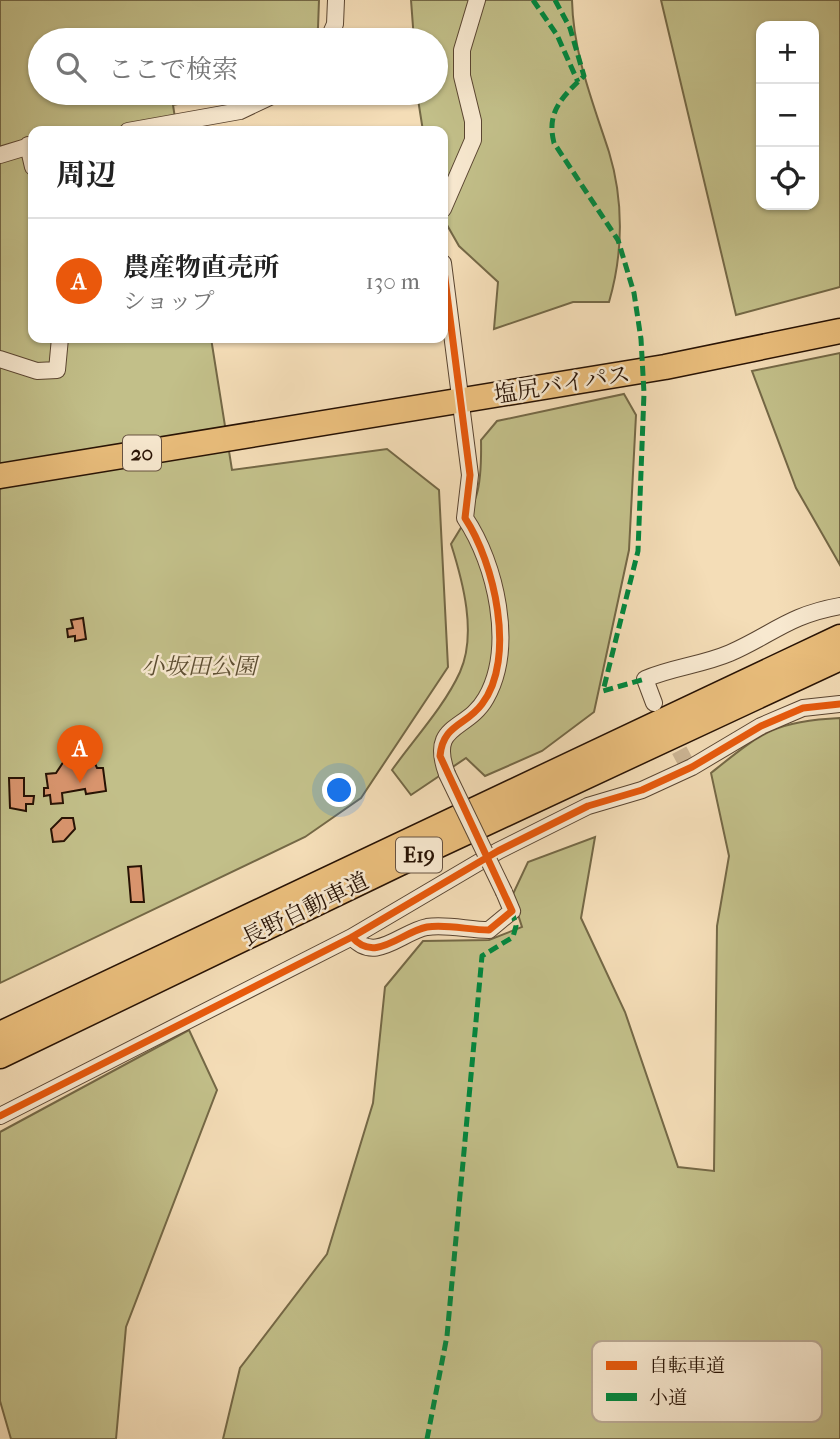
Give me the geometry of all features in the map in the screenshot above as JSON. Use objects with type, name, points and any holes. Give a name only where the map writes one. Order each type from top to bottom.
[{"type":"highway","name":"塩尻バイパス","points":[[0,476],[611,376],[840,331]]},
{"type":"highway","name":"塩尻バイパス","points":[[0,466],[220,429],[283,428]]},
{"type":"highway","name":"長野自動車道","points":[[0,1034],[840,637]]},
{"type":"highway","name":"長野自動車道","points":[[0,1056],[386,870],[840,658]]},
{"type":"street","points":[[333,28],[337,0]]},
{"type":"street","points":[[448,198],[473,141],[473,121],[462,76],[462,50],[477,0]]},
{"type":"street","points":[[156,126],[240,111],[253,105]]},
{"type":"street","points":[[0,155],[28,146]]},
{"type":"street","points":[[352,937],[365,948],[377,948],[425,928],[489,930],[512,911],[440,756],[441,744],[446,734],[481,705],[488,694],[499,640],[499,610],[491,573],[475,533],[465,518],[470,475],[448,304]]},
{"type":"street","points":[[0,359],[37,371],[57,370],[60,343]]},
{"type":"street","points":[[654,703],[645,678],[712,660],[786,621],[811,611],[840,606]]},
{"type":"street","points":[[0,1116],[352,937],[532,834],[588,806],[642,790],[761,726],[803,708],[840,704]]},
{"type":"green space","name":"小坂田公園","points":[[0,0],[319,0],[318,28],[28,28],[28,105],[173,105],[176,126],[28,126],[28,343],[212,343],[232,470],[387,449],[439,490],[448,667],[361,798],[305,837],[0,983]]},
{"type":"green space","points":[[411,0],[572,0],[580,58],[609,152],[617,189],[619,246],[609,302],[573,302],[494,329],[498,282],[459,246],[448,227],[448,126],[422,126],[419,105],[448,105],[448,28],[413,28]]},
{"type":"green space","points":[[661,0],[840,0],[840,287],[736,315]]},
{"type":"green space","points":[[840,353],[840,565],[796,488],[752,371]]},
{"type":"green space","points":[[624,394],[636,415],[629,550],[594,712],[542,751],[485,776],[466,758],[411,795],[392,770],[446,698],[465,657],[468,625],[466,608],[451,544],[473,506],[481,472],[481,440],[497,421]]},
{"type":"green space","points":[[840,718],[840,1439],[223,1439],[240,1368],[327,1254],[373,1103],[385,987],[423,941],[489,940],[522,927],[512,896],[528,862],[595,837],[581,918],[625,1012],[678,1167],[714,1171],[717,926],[729,856],[711,773],[769,732],[799,722]]},
{"type":"green space","points":[[189,1030],[217,1090],[126,1327],[116,1439],[11,1439],[0,1401],[0,1132]]},
{"type":"building","points":[[83,618],[86,639],[75,641],[75,636],[68,637],[67,629],[73,628],[71,620]]},
{"type":"building","points":[[78,751],[93,759],[97,768],[103,768],[106,791],[86,794],[85,789],[62,793],[63,803],[51,804],[50,795],[44,796],[44,788],[48,788],[46,774],[56,773],[64,761],[64,753]]},
{"type":"building","points":[[9,778],[24,778],[24,796],[34,796],[33,804],[26,804],[26,811],[10,808]]},
{"type":"building","points":[[62,818],[73,818],[75,829],[64,841],[53,842],[51,829]]},
{"type":"building","points":[[141,866],[144,902],[131,902],[128,867]]},
{"type":"tunnel","points":[[668,729],[685,761]]},
{"type":"marked path","points":[[533,0],[557,35],[578,82]]},
{"type":"marked path","points":[[555,0],[570,28],[584,76],[563,98],[554,114],[554,143],[618,240],[634,293],[641,339],[644,393],[638,551],[603,691],[645,679]]},
{"type":"marked path","points":[[427,1439],[447,1336],[482,956],[513,937],[516,926],[512,911]]},
{"type":"cycle path","points":[[352,937],[361,945],[370,948],[388,944],[427,927],[489,930],[512,911],[440,756],[442,745],[450,731],[476,711],[493,685],[500,637],[498,610],[485,559],[465,518],[470,475],[448,302]]},
{"type":"cycle path","points":[[0,1116],[352,937],[498,851],[588,806],[642,790],[692,767],[761,726],[803,708],[840,704]]},
{"type":"place","name":"農産物直売所","points":[[80,783]]}]
